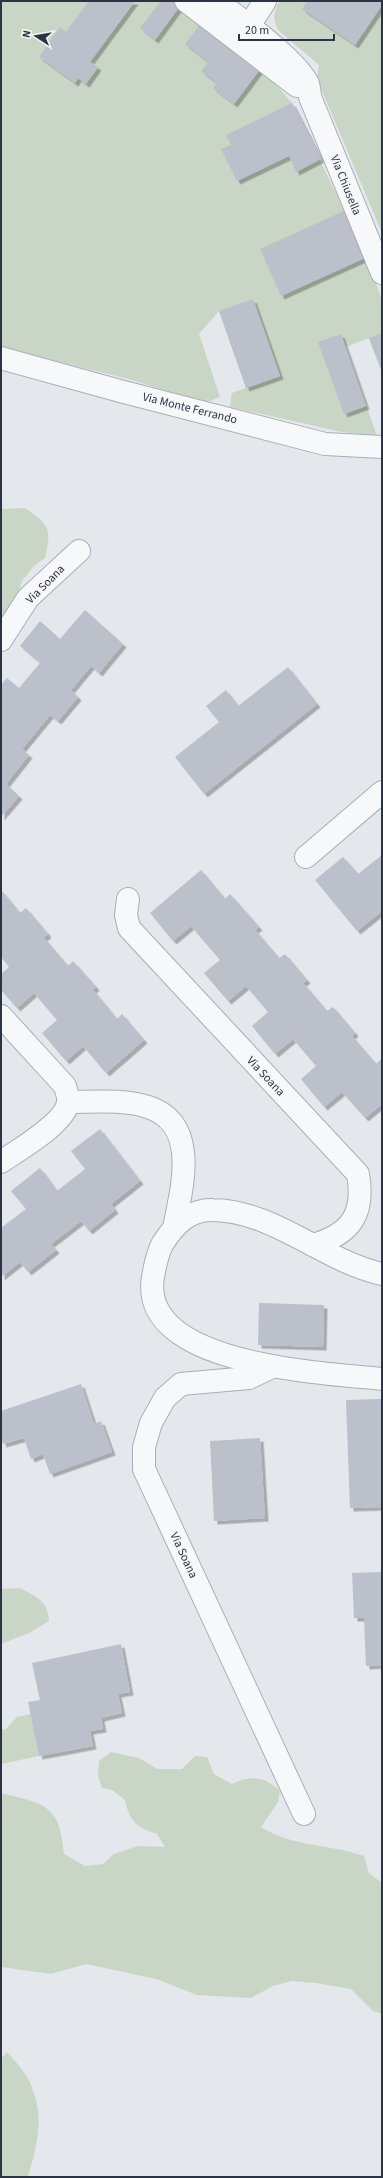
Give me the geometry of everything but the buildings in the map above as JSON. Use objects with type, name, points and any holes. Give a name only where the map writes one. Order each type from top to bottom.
[{"type":"street","points":[[186,1],[310,97]]},
{"type":"street","name":"Via Chiusella","points":[[217,1],[249,26],[293,66],[308,84],[310,97],[382,273]]},
{"type":"street","points":[[249,26],[265,1]]},
{"type":"street","name":"Via Monte Ferrando","points":[[1,358],[120,391],[326,444],[382,447]]},
{"type":"street","name":"Via Soana","points":[[1,640],[28,598],[79,551]]},
{"type":"street","points":[[306,857],[382,792]]},
{"type":"street","name":"Via Soana","points":[[128,899],[126,915],[129,928],[358,1174],[361,1192],[357,1212],[346,1230],[331,1240],[313,1245]]},
{"type":"street","points":[[1,1016],[65,1086],[68,1102],[63,1114],[51,1126],[1,1162]]},
{"type":"street","points":[[68,1102],[123,1103],[148,1107],[165,1116],[178,1130],[184,1147],[184,1167],[174,1228]]},
{"type":"street","points":[[382,1274],[356,1266],[254,1217],[214,1210],[200,1210],[185,1218],[174,1228],[162,1244],[155,1262],[151,1285],[154,1303],[166,1320],[185,1337],[207,1349],[272,1367],[382,1379]]},
{"type":"street","name":"Via Soana","points":[[272,1367],[249,1378],[182,1384],[165,1398],[151,1423],[144,1447],[144,1469],[304,1814]]},
{"type":"green space","points":[[1,1],[173,1],[261,68],[292,103],[367,257],[382,300],[382,372],[369,338],[346,347],[377,436],[342,432],[230,407],[232,393],[246,388],[219,311],[199,334],[220,397],[205,403],[132,380],[1,347]]},
{"type":"green space","points":[[280,1],[382,1],[382,233],[317,79],[319,65],[279,31],[277,27],[274,16]]},
{"type":"green space","points":[[25,508],[40,519],[47,529],[47,549],[45,558],[34,566],[22,581],[15,603],[1,622],[1,509]]},
{"type":"green space","points":[[20,1588],[36,1597],[44,1604],[49,1621],[29,1633],[1,1644],[1,1589]]},
{"type":"green space","points":[[31,1714],[39,1756],[1,1764],[1,1728],[5,1730],[17,1717]]},
{"type":"green space","points":[[111,1752],[139,1758],[157,1769],[182,1769],[195,1756],[207,1757],[214,1774],[232,1784],[251,1778],[257,1778],[268,1782],[280,1791],[278,1802],[261,1827],[298,1842],[338,1849],[364,1856],[369,1873],[382,1883],[382,2014],[373,2011],[351,1989],[316,1983],[292,1981],[273,1986],[251,1998],[197,1995],[156,1979],[86,1964],[51,1974],[1,1967],[1,1793],[29,1800],[48,1809],[59,1825],[64,1854],[85,1866],[103,1864],[114,1854],[138,1846],[165,1847],[157,1834],[144,1829],[135,1823],[129,1814],[125,1800],[112,1790],[102,1788],[98,1776],[99,1761]]},
{"type":"green space","points":[[7,2052],[26,2075],[34,2092],[37,2104],[39,2116],[37,2140],[28,2177],[1,2177],[1,2059]]}]
